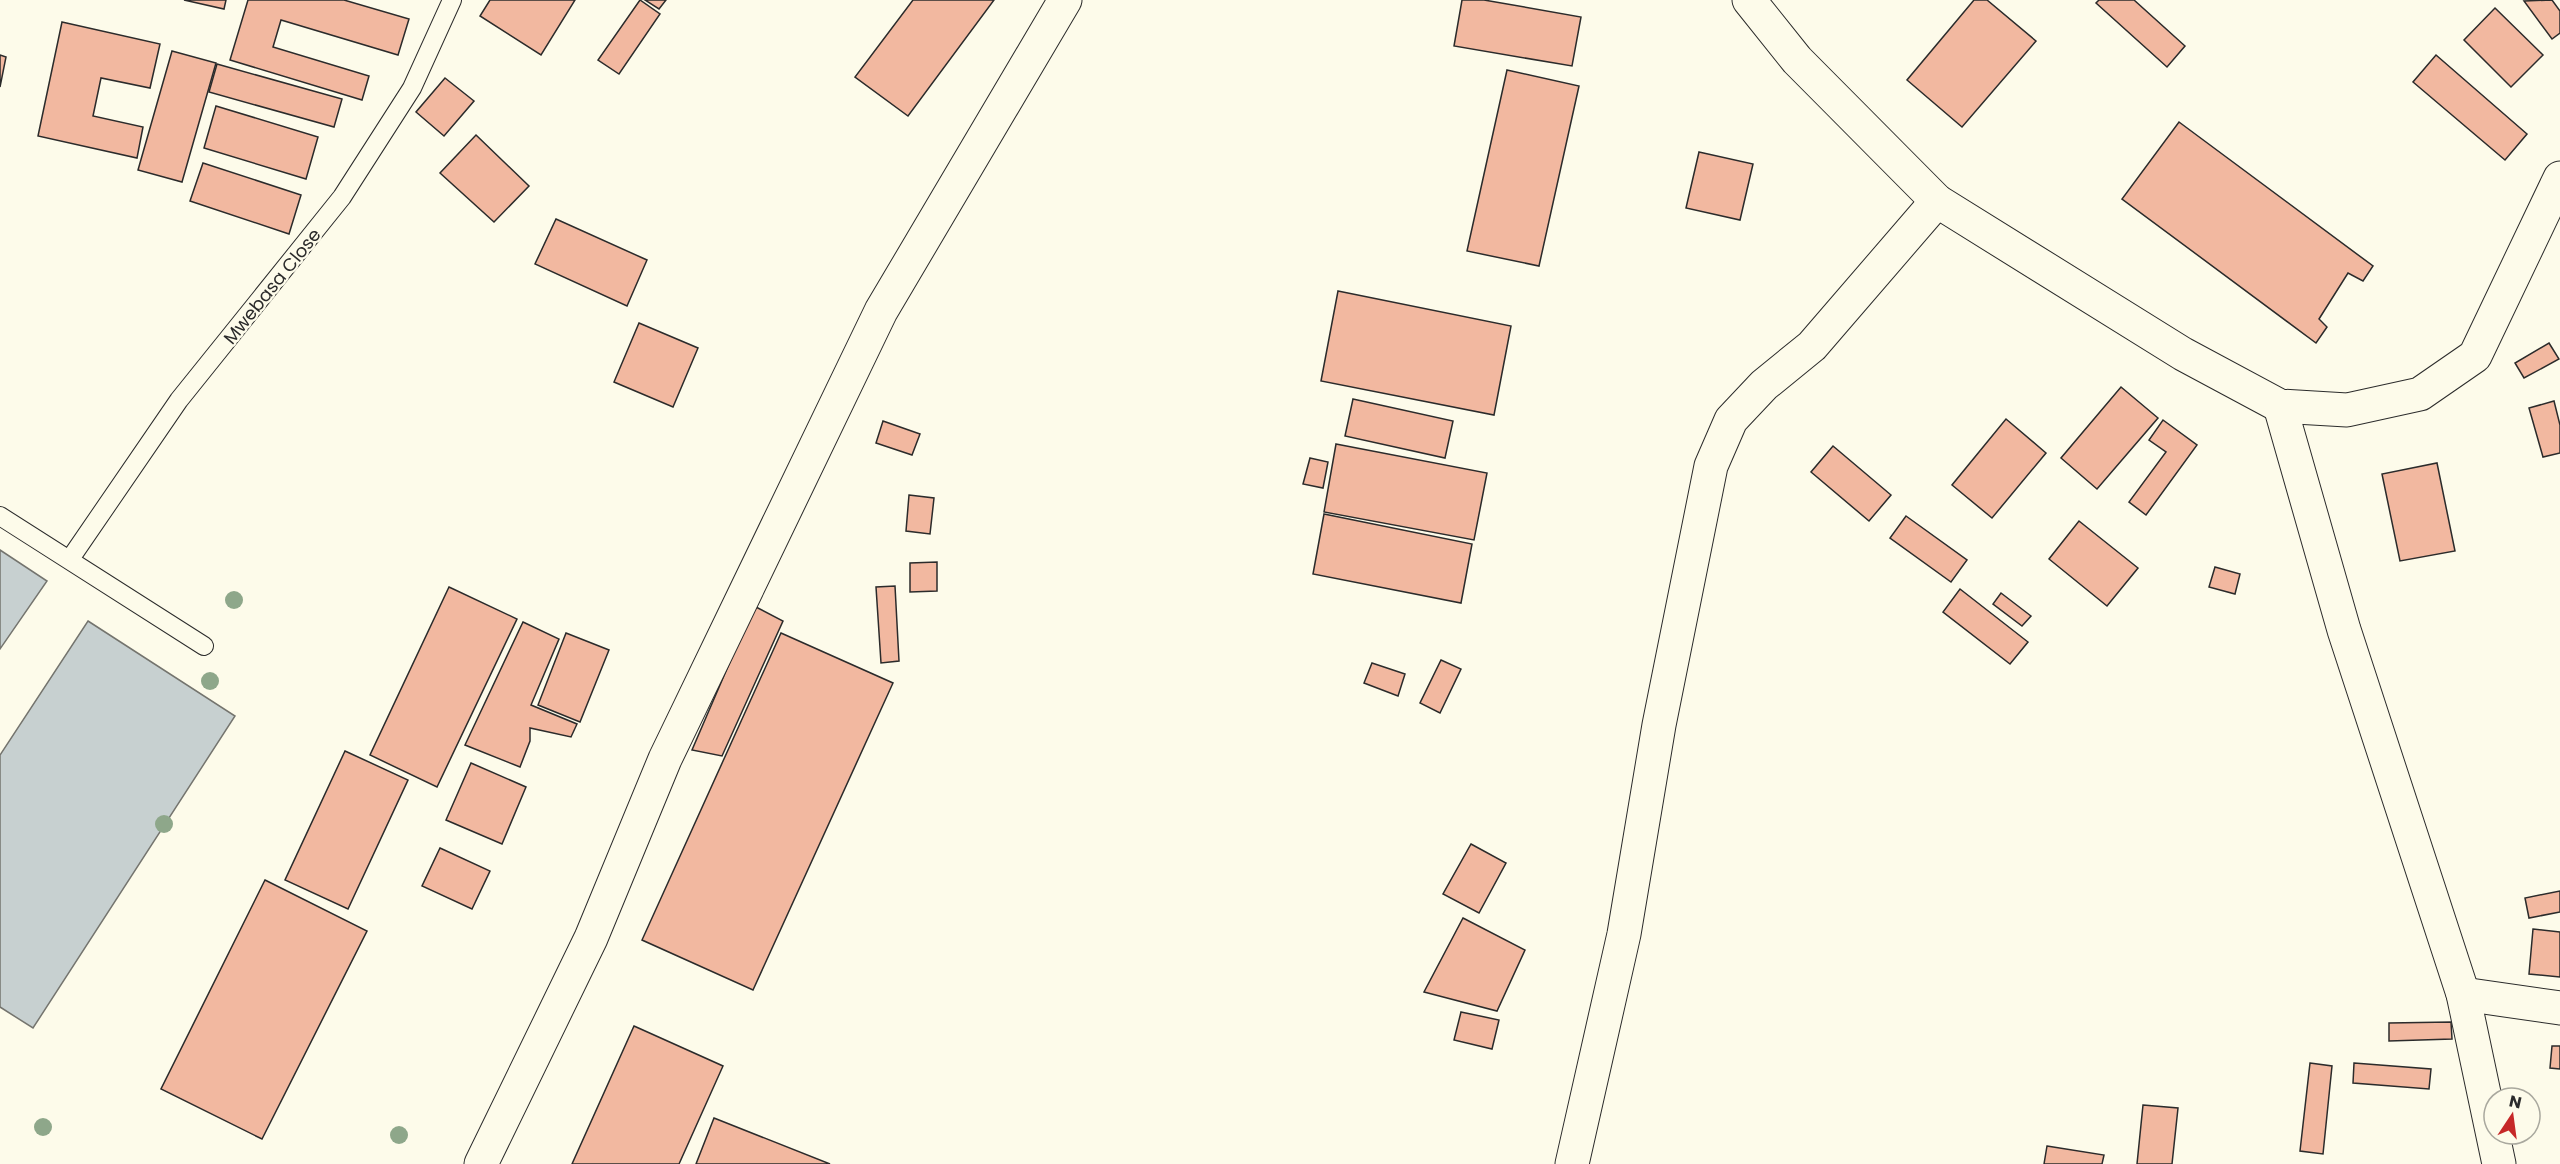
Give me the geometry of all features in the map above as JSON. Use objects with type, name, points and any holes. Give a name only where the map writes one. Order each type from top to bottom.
[{"type":"street","points":[[481,1164],[591,938],[665,759],[882,311],[1065,0]]},
{"type":"street","points":[[1749,0],[1797,60],[1937,201],[2183,354],[2280,406],[2347,410],[2420,394],[2475,356],[2560,178]]},
{"type":"street","points":[[1572,1164],[1624,934],[1659,725],[1711,466],[1731,420],[1764,385],[1812,346],[1937,201]]},
{"type":"street","points":[[2280,406],[2344,630],[2463,994],[2499,1164]]},
{"type":"street","points":[[2463,994],[2560,1008]]},
{"type":"lane","name":"Mwebasa Close","points":[[70,559],[179,400],[284,273],[342,197],[412,88],[452,0]]},
{"type":"lane","points":[[0,516],[204,646]]},
{"type":"shaded area","points":[[0,550],[47,581],[0,649]]},
{"type":"shaded area","points":[[88,621],[235,716],[33,1028],[0,1007],[0,755]]},
{"type":"building","points":[[184,0],[226,0],[224,9]]},
{"type":"building","points":[[248,0],[344,0],[409,19],[398,55],[281,20],[273,47],[369,76],[362,100],[230,60]]},
{"type":"building","points":[[490,0],[575,0],[541,55],[480,16]]},
{"type":"building","points":[[640,0],[660,14],[619,74],[598,60]]},
{"type":"building","points":[[645,0],[666,0],[659,9]]},
{"type":"building","points":[[913,0],[994,0],[908,116],[855,77]]},
{"type":"building","points":[[1462,0],[1484,0],[1581,17],[1572,66],[1454,46]]},
{"type":"building","points":[[1974,0],[1987,0],[2036,41],[1962,127],[1907,80]]},
{"type":"building","points":[[2099,0],[2134,0],[2185,46],[2167,67],[2096,3]]},
{"type":"building","points":[[2552,0],[2560,11],[2560,33],[2552,39],[2524,1]]},
{"type":"building","points":[[2495,8],[2543,55],[2511,87],[2464,40]]},
{"type":"building","points":[[62,22],[160,44],[150,88],[101,78],[93,116],[143,127],[137,158],[38,136]]},
{"type":"building","points":[[172,51],[216,63],[182,182],[138,170]]},
{"type":"building","points":[[0,55],[6,57],[0,87]]},
{"type":"building","points":[[2436,55],[2527,134],[2505,160],[2413,82]]},
{"type":"building","points":[[217,64],[342,99],[334,127],[209,92]]},
{"type":"building","points":[[1507,70],[1579,86],[1539,266],[1467,251]]},
{"type":"building","points":[[445,78],[474,101],[444,136],[416,112]]},
{"type":"building","points":[[216,106],[318,137],[306,179],[204,148]]},
{"type":"building","points":[[2179,122],[2373,266],[2363,281],[2348,273],[2319,319],[2327,327],[2316,343],[2122,199]]},
{"type":"building","points":[[476,135],[529,186],[494,222],[440,173]]},
{"type":"building","points":[[1699,152],[1753,164],[1740,220],[1686,208]]},
{"type":"building","points":[[203,163],[301,195],[289,234],[190,201]]},
{"type":"building","points":[[556,219],[647,260],[627,306],[535,264]]},
{"type":"building","points":[[1338,291],[1511,326],[1494,415],[1321,381]]},
{"type":"building","points":[[639,323],[698,348],[673,407],[614,382]]},
{"type":"building","points":[[2549,343],[2559,359],[2524,378],[2515,363]]},
{"type":"building","points":[[2121,387],[2158,418],[2097,489],[2061,458]]},
{"type":"building","points":[[1353,399],[1453,421],[1445,458],[1345,436]]},
{"type":"building","points":[[2554,401],[2560,425],[2560,453],[2543,457],[2529,408]]},
{"type":"building","points":[[2006,419],[2046,453],[1992,518],[1952,485]]},
{"type":"building","points":[[2163,420],[2197,445],[2146,515],[2129,502],[2166,452],[2149,440]]},
{"type":"building","points":[[883,421],[920,434],[912,455],[876,443]]},
{"type":"building","points":[[1336,444],[1487,473],[1474,540],[1324,512]]},
{"type":"building","points":[[1833,446],[1891,495],[1869,521],[1811,472]]},
{"type":"building","points":[[1310,458],[1328,462],[1323,488],[1303,484]]},
{"type":"building","points":[[2437,463],[2455,551],[2400,561],[2382,474]]},
{"type":"building","points":[[909,495],[934,498],[930,534],[906,531]]},
{"type":"building","points":[[1324,514],[1472,544],[1461,603],[1313,574]]},
{"type":"building","points":[[1906,516],[1967,560],[1951,582],[1890,538]]},
{"type":"building","points":[[2079,521],[2138,568],[2107,606],[2049,559]]},
{"type":"building","points":[[937,562],[937,591],[910,592],[910,563]]},
{"type":"building","points":[[2215,567],[2240,574],[2235,594],[2209,587]]},
{"type":"building","points":[[895,586],[899,661],[881,663],[876,587]]},
{"type":"building","points":[[449,587],[517,619],[437,787],[370,755]]},
{"type":"building","points":[[1960,589],[2028,642],[2010,664],[1943,612]]},
{"type":"building","points":[[2001,593],[2031,616],[2022,626],[1993,604]]},
{"type":"building","points":[[754,606],[783,621],[722,756],[692,750]]},
{"type":"building","points":[[523,622],[559,639],[531,705],[577,724],[571,737],[530,728],[530,741],[520,767],[465,745]]},
{"type":"building","points":[[566,633],[609,650],[580,722],[538,705]]},
{"type":"building","points":[[781,633],[893,683],[753,990],[642,940]]},
{"type":"building","points":[[1441,660],[1461,669],[1440,713],[1420,703]]},
{"type":"building","points":[[1372,663],[1405,674],[1398,696],[1364,683]]},
{"type":"building","points":[[345,751],[408,780],[348,909],[285,880]]},
{"type":"building","points":[[471,763],[526,787],[502,844],[446,820]]},
{"type":"building","points":[[1471,844],[1506,863],[1479,913],[1443,894]]},
{"type":"building","points":[[440,848],[490,871],[472,909],[422,886]]},
{"type":"building","points":[[265,880],[367,931],[262,1139],[161,1089]]},
{"type":"building","points":[[2560,891],[2560,912],[2529,918],[2525,898]]},
{"type":"building","points":[[1463,918],[1525,950],[1497,1011],[1424,992]]},
{"type":"building","points":[[2533,929],[2560,932],[2560,977],[2529,974]]},
{"type":"building","points":[[1461,1012],[1499,1020],[1492,1049],[1454,1040]]},
{"type":"building","points":[[2451,1022],[2452,1039],[2389,1041],[2389,1023]]},
{"type":"building","points":[[634,1026],[723,1066],[679,1164],[572,1164]]},
{"type":"building","points":[[2552,1046],[2560,1046],[2560,1069],[2550,1068]]},
{"type":"building","points":[[2310,1063],[2332,1066],[2323,1154],[2300,1151]]},
{"type":"building","points":[[2354,1063],[2431,1069],[2429,1089],[2353,1083]]},
{"type":"building","points":[[2143,1105],[2178,1108],[2172,1164],[2137,1164]]},
{"type":"building","points":[[714,1118],[830,1164],[696,1164]]},
{"type":"building","points":[[2047,1146],[2104,1155],[2102,1164],[2044,1164]]}]
